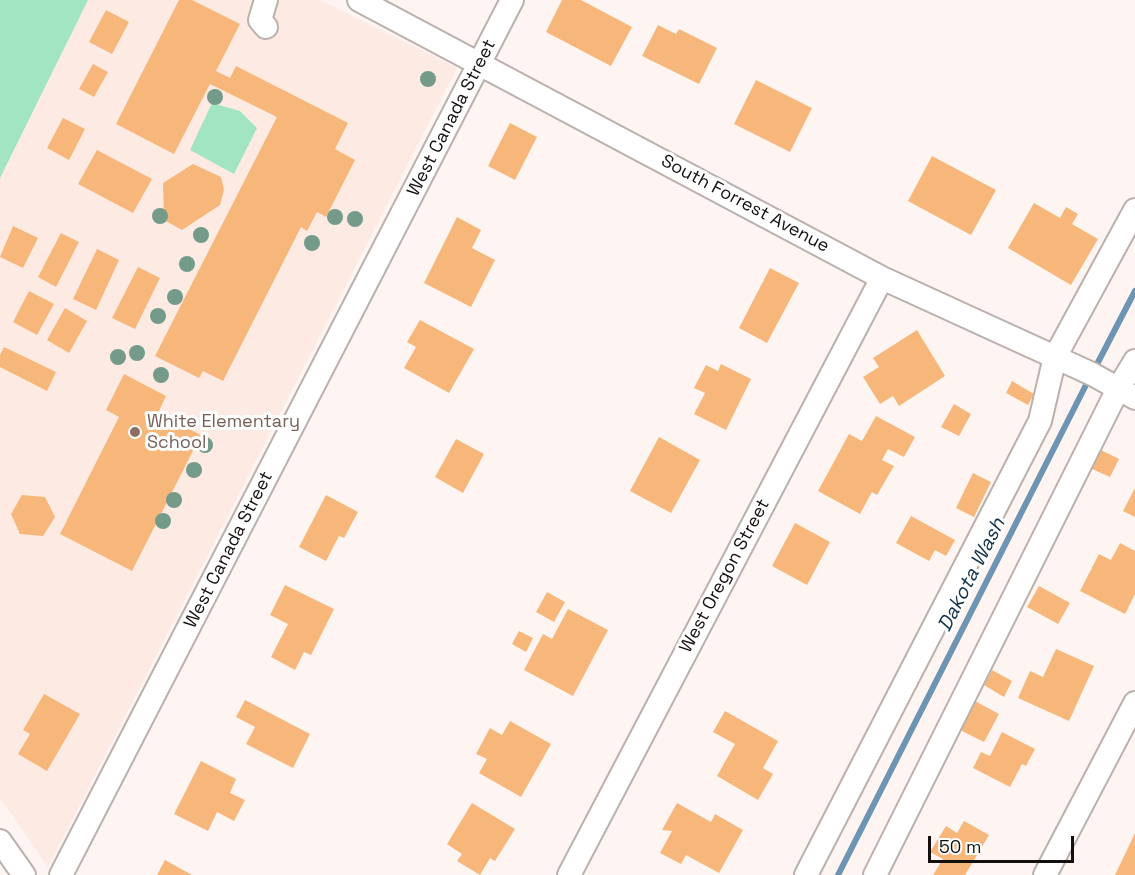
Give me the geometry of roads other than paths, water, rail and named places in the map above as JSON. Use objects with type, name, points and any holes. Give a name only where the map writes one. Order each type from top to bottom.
[{"type":"street","points":[[266,0],[260,20],[266,27]]},
{"type":"street","name":"South Forrest Avenue","points":[[359,0],[882,278],[1055,357],[1127,394]]},
{"type":"street","name":"West Canada Street","points":[[61,875],[512,0]]},
{"type":"street","points":[[806,875],[1040,421],[1055,357],[1135,210]]},
{"type":"street","name":"West Oregon Street","points":[[569,875],[882,278]]},
{"type":"street","points":[[875,875],[1127,394],[1135,361]]},
{"type":"street","points":[[1045,875],[1135,703]]},
{"type":"street","points":[[0,841],[24,875]]},
{"type":"waterway","name":"Dakota Wash","points":[[1094,370],[1135,291]]},
{"type":"waterway","name":"Dakota Wash","points":[[838,875],[1089,379]]},
{"type":"place","name":"White Elementary School","points":[[135,432]]}]
